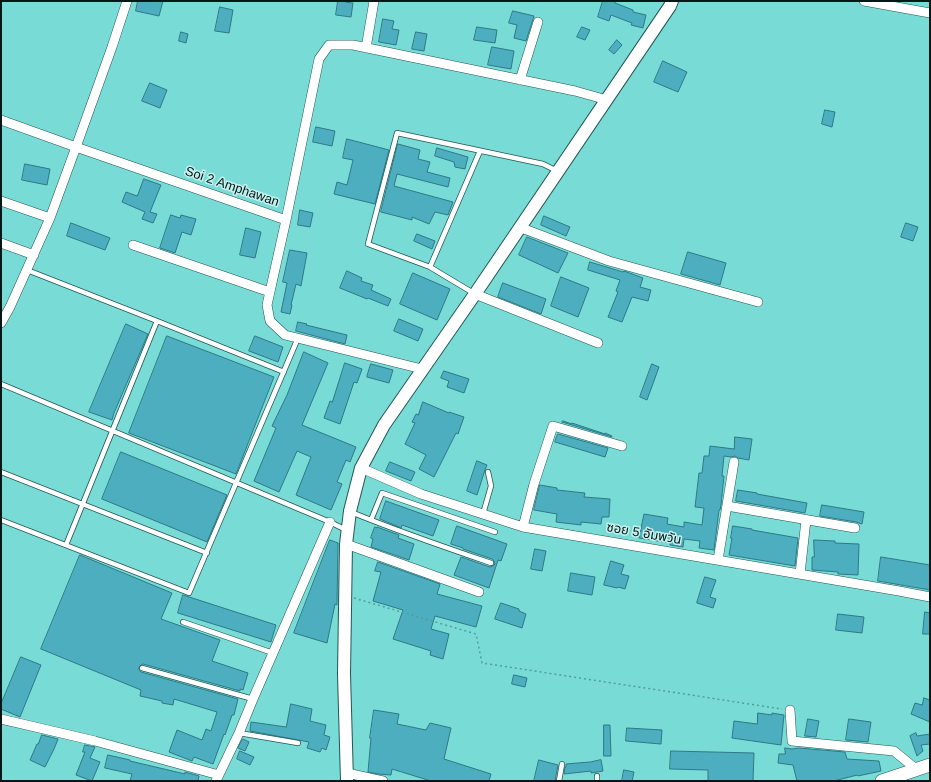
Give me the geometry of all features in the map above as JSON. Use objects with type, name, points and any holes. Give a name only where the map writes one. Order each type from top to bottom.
[{"type":"main road","points":[[882,781],[930,764]]},
{"type":"street","points":[[1,323],[5,306],[27,270],[50,218],[112,47],[127,1]]},
{"type":"street","points":[[366,48],[374,1]]},
{"type":"street","points":[[382,781],[347,777],[344,674],[346,544],[350,511],[361,468],[384,425],[607,100],[672,1]]},
{"type":"street","points":[[864,1],[930,13]]},
{"type":"street","points":[[520,80],[538,22]]},
{"type":"street","points":[[286,220],[319,59],[329,45],[353,45],[575,91],[607,100]]},
{"type":"street","name":"Soi 2 Amphawan","points":[[1,120],[286,220],[267,304],[270,321],[285,335],[422,369]]},
{"type":"street","points":[[1,202],[50,218]]},
{"type":"street","points":[[519,228],[609,261],[758,302]]},
{"type":"street","points":[[1,243],[34,255]]},
{"type":"street","points":[[133,245],[270,292]]},
{"type":"street","points":[[475,294],[598,343]]},
{"type":"street","points":[[523,527],[534,484],[553,426],[622,446]]},
{"type":"street","points":[[718,560],[734,462]]},
{"type":"street","name":"ซอย 5 อัมพวัน","points":[[361,468],[421,494],[523,527],[930,597]]},
{"type":"street","points":[[727,506],[855,528]]},
{"type":"street","points":[[800,574],[806,520]]},
{"type":"street","points":[[1,719],[95,741],[218,778],[239,733],[330,522]]},
{"type":"street","points":[[346,544],[479,592]]},
{"type":"street","points":[[790,710],[792,741],[894,751],[916,769]]},
{"type":"lane","points":[[475,294],[430,267],[368,244],[397,133],[544,164],[558,171]]},
{"type":"lane","points":[[430,267],[480,151]]},
{"type":"lane","points":[[27,270],[284,372]]},
{"type":"lane","points":[[66,545],[157,321]]},
{"type":"lane","points":[[1,520],[189,593],[298,338]]},
{"type":"lane","points":[[1,384],[348,530]]},
{"type":"lane","points":[[1,472],[207,553]]},
{"type":"lane","points":[[483,514],[491,486],[488,472]]},
{"type":"lane","points":[[371,520],[382,493],[495,532]]},
{"type":"lane","points":[[350,511],[491,564]]},
{"type":"lane","points":[[183,622],[273,653]]},
{"type":"lane","points":[[142,668],[253,699]]},
{"type":"lane","points":[[239,733],[298,742]]},
{"type":"lane","points":[[559,781],[562,764]]},
{"type":"path","points":[[345,595],[476,634],[482,663],[790,710]]},
{"type":"building","points":[[138,1],[163,1],[159,16],[136,11]]},
{"type":"building","points":[[338,1],[353,3],[351,17],[336,15]]},
{"type":"building","points":[[603,1],[615,1],[615,3],[633,10],[633,12],[646,15],[643,28],[631,25],[632,23],[611,15],[609,21],[598,17]]},
{"type":"building","points":[[220,7],[233,10],[229,33],[215,31]]},
{"type":"building","points":[[513,11],[534,16],[526,41],[514,38],[517,25],[509,23]]},
{"type":"building","points":[[383,19],[394,21],[392,29],[399,30],[396,45],[379,42]]},
{"type":"building","points":[[477,27],[497,30],[495,43],[474,40]]},
{"type":"building","points":[[582,27],[590,30],[585,40],[577,37]]},
{"type":"building","points":[[181,32],[188,34],[186,43],[179,41]]},
{"type":"building","points":[[416,32],[427,34],[424,51],[412,49]]},
{"type":"building","points":[[617,40],[622,45],[614,54],[609,50]]},
{"type":"building","points":[[492,47],[514,51],[511,69],[488,65]]},
{"type":"building","points":[[663,61],[687,72],[678,92],[654,82]]},
{"type":"building","points":[[150,83],[167,90],[160,108],[142,101]]},
{"type":"building","points":[[825,110],[835,112],[832,127],[822,124]]},
{"type":"building","points":[[316,127],[335,131],[332,146],[313,142]]},
{"type":"building","points":[[347,139],[389,150],[375,204],[334,194],[337,182],[347,185],[353,160],[343,158]]},
{"type":"building","points":[[398,144],[420,150],[418,159],[430,162],[427,172],[450,178],[448,187],[397,174],[394,186],[453,202],[448,215],[435,212],[429,224],[412,217],[412,220],[381,212]]},
{"type":"building","points":[[437,148],[468,157],[465,169],[455,167],[454,162],[435,156]]},
{"type":"building","points":[[25,164],[50,169],[47,185],[22,180]]},
{"type":"building","points":[[144,179],[161,185],[150,212],[157,214],[153,223],[142,219],[145,212],[122,202],[126,192],[137,196]]},
{"type":"building","points":[[300,210],[313,213],[310,227],[298,225]]},
{"type":"building","points":[[171,215],[180,218],[181,215],[196,219],[191,235],[182,232],[175,253],[160,248]]},
{"type":"building","points":[[544,216],[570,227],[566,236],[541,225]]},
{"type":"building","points":[[71,223],[110,238],[105,250],[67,236]]},
{"type":"building","points":[[906,223],[918,227],[913,241],[901,237]]},
{"type":"building","points":[[246,228],[261,232],[255,258],[240,255]]},
{"type":"building","points":[[417,234],[435,241],[432,249],[414,241]]},
{"type":"building","points":[[527,237],[568,253],[558,273],[519,255]]},
{"type":"building","points":[[290,250],[307,253],[301,286],[296,284],[290,314],[281,312],[287,283],[283,282]]},
{"type":"building","points":[[688,252],[726,263],[720,285],[681,274]]},
{"type":"building","points":[[590,262],[623,272],[624,271],[643,278],[640,287],[651,290],[648,301],[632,297],[622,322],[608,317],[618,292],[616,291],[620,280],[588,270]]},
{"type":"building","points":[[347,271],[362,278],[361,281],[373,285],[371,290],[391,299],[388,306],[340,288]]},
{"type":"building","points":[[413,273],[450,289],[437,320],[400,304]]},
{"type":"building","points":[[561,277],[589,288],[578,317],[551,306]]},
{"type":"building","points":[[503,283],[546,299],[541,314],[498,297]]},
{"type":"building","points":[[399,319],[423,329],[418,341],[394,331]]},
{"type":"building","points":[[298,322],[347,335],[345,344],[296,331]]},
{"type":"building","points":[[126,324],[148,334],[112,420],[89,412]]},
{"type":"building","points":[[167,336],[274,377],[236,474],[129,433]]},
{"type":"building","points":[[255,336],[283,347],[278,362],[249,351]]},
{"type":"building","points":[[304,352],[328,363],[302,425],[356,447],[350,462],[346,460],[337,482],[342,484],[331,510],[296,495],[311,457],[297,451],[279,492],[254,481],[276,428],[272,426],[287,395]]},
{"type":"building","points":[[345,363],[362,369],[357,383],[354,382],[340,424],[324,418],[330,401],[332,402]]},
{"type":"building","points":[[371,364],[393,370],[389,383],[367,377]]},
{"type":"building","points":[[652,364],[659,367],[647,400],[640,397]]},
{"type":"building","points":[[444,371],[469,379],[464,393],[447,387],[449,381],[441,378]]},
{"type":"building","points":[[423,402],[449,413],[464,417],[458,434],[456,433],[434,477],[419,469],[426,455],[405,444],[415,423],[412,422],[416,414],[418,415]]},
{"type":"building","points":[[563,421],[605,433],[612,437],[562,422]]},
{"type":"building","points":[[558,434],[608,448],[605,457],[555,442]]},
{"type":"building","points":[[735,437],[752,439],[749,460],[735,456],[724,456],[722,476],[724,476],[721,505],[719,510],[714,550],[699,548],[700,541],[684,539],[683,547],[670,545],[670,543],[639,538],[644,514],[668,518],[667,524],[684,527],[684,522],[702,525],[704,508],[695,507],[699,473],[702,473],[704,456],[709,456],[710,446],[734,449]]},
{"type":"building","points":[[121,452],[227,495],[207,542],[102,499]]},
{"type":"building","points":[[477,461],[487,465],[477,495],[467,491]]},
{"type":"building","points":[[390,462],[415,472],[411,481],[386,471]]},
{"type":"building","points":[[540,485],[557,488],[557,490],[585,493],[584,497],[610,499],[609,517],[602,517],[601,524],[581,522],[581,525],[556,522],[557,514],[534,510]]},
{"type":"building","points":[[738,490],[807,503],[805,513],[736,501]]},
{"type":"building","points":[[386,501],[439,520],[433,536],[402,525],[401,528],[380,519]]},
{"type":"building","points":[[822,505],[864,512],[862,524],[820,516]]},
{"type":"building","points":[[457,526],[507,544],[501,561],[498,560],[489,588],[454,575],[461,557],[490,567],[495,564],[492,559],[451,544]]},
{"type":"building","points":[[733,526],[798,538],[795,566],[729,555]]},
{"type":"building","points":[[375,527],[399,535],[398,538],[414,544],[409,560],[371,547],[373,539],[371,538]]},
{"type":"building","points":[[330,540],[338,543],[337,605],[335,604],[327,643],[294,633]]},
{"type":"building","points":[[814,540],[859,544],[858,575],[812,570]]},
{"type":"building","points":[[535,549],[546,551],[542,571],[531,569]]},
{"type":"building","points":[[80,555],[172,593],[161,619],[220,640],[212,661],[248,673],[243,690],[240,689],[240,691],[143,664],[139,667],[141,672],[238,699],[234,715],[232,715],[213,764],[194,757],[192,761],[169,752],[177,730],[202,740],[206,729],[211,731],[217,712],[174,699],[173,705],[140,696],[141,690],[41,649]]},
{"type":"building","points":[[881,557],[930,565],[930,590],[878,581]]},
{"type":"building","points":[[611,561],[624,565],[621,574],[629,576],[625,589],[604,585]]},
{"type":"building","points":[[378,562],[440,584],[437,594],[482,606],[476,627],[435,616],[431,629],[449,634],[443,659],[430,655],[431,651],[393,639],[403,610],[373,601],[381,572],[375,571]]},
{"type":"building","points":[[571,573],[595,577],[592,595],[568,591]]},
{"type":"building","points":[[705,577],[716,580],[710,597],[716,599],[713,608],[697,603]]},
{"type":"building","points":[[183,595],[276,625],[271,642],[178,613]]},
{"type":"building","points":[[501,603],[519,609],[519,611],[526,614],[522,628],[495,619]]},
{"type":"building","points":[[925,612],[930,613],[930,634],[923,634]]},
{"type":"building","points":[[838,614],[864,617],[862,633],[836,630]]},
{"type":"building","points":[[21,657],[41,665],[20,717],[1,709],[1,704]]},
{"type":"building","points":[[514,675],[527,678],[525,687],[512,684]]},
{"type":"building","points":[[924,698],[930,700],[930,722],[911,714],[915,703],[922,705]]},
{"type":"building","points":[[291,704],[312,709],[310,721],[326,725],[324,735],[330,737],[326,750],[322,748],[320,752],[307,748],[309,742],[250,731],[251,722],[286,727]]},
{"type":"building","points":[[374,710],[399,714],[397,724],[426,730],[430,723],[451,728],[444,759],[491,774],[489,781],[431,781],[392,769],[391,775],[368,772],[370,738]]},
{"type":"building","points":[[758,713],[784,715],[781,745],[732,738],[734,721],[757,724]]},
{"type":"building","points":[[808,719],[819,721],[816,737],[805,736]]},
{"type":"building","points":[[849,719],[871,722],[868,742],[846,740]]},
{"type":"building","points":[[604,725],[610,725],[611,756],[604,756]]},
{"type":"building","points":[[627,728],[662,730],[661,744],[626,741]]},
{"type":"building","points":[[916,733],[917,736],[930,734],[930,744],[921,745],[923,751],[917,756],[910,736]]},
{"type":"building","points":[[42,735],[58,739],[45,767],[30,760]]},
{"type":"building","points":[[243,739],[249,742],[245,751],[238,748]]},
{"type":"building","points":[[85,745],[95,747],[90,758],[100,762],[92,781],[76,775],[85,752],[83,752]]},
{"type":"building","points":[[785,748],[845,752],[847,759],[879,761],[881,771],[834,781],[797,781],[793,765],[778,763],[779,754],[785,754]]},
{"type":"building","points":[[240,751],[254,757],[250,765],[237,759]]},
{"type":"building","points":[[671,751],[754,753],[753,781],[708,781],[708,770],[670,769]]},
{"type":"building","points":[[108,755],[199,776],[198,781],[130,781],[132,774],[105,768]]},
{"type":"building","points":[[539,760],[558,765],[555,781],[534,781]]},
{"type":"building","points":[[601,760],[603,771],[564,774],[566,764]]},
{"type":"building","points":[[624,770],[634,772],[632,781],[622,781]]}]
